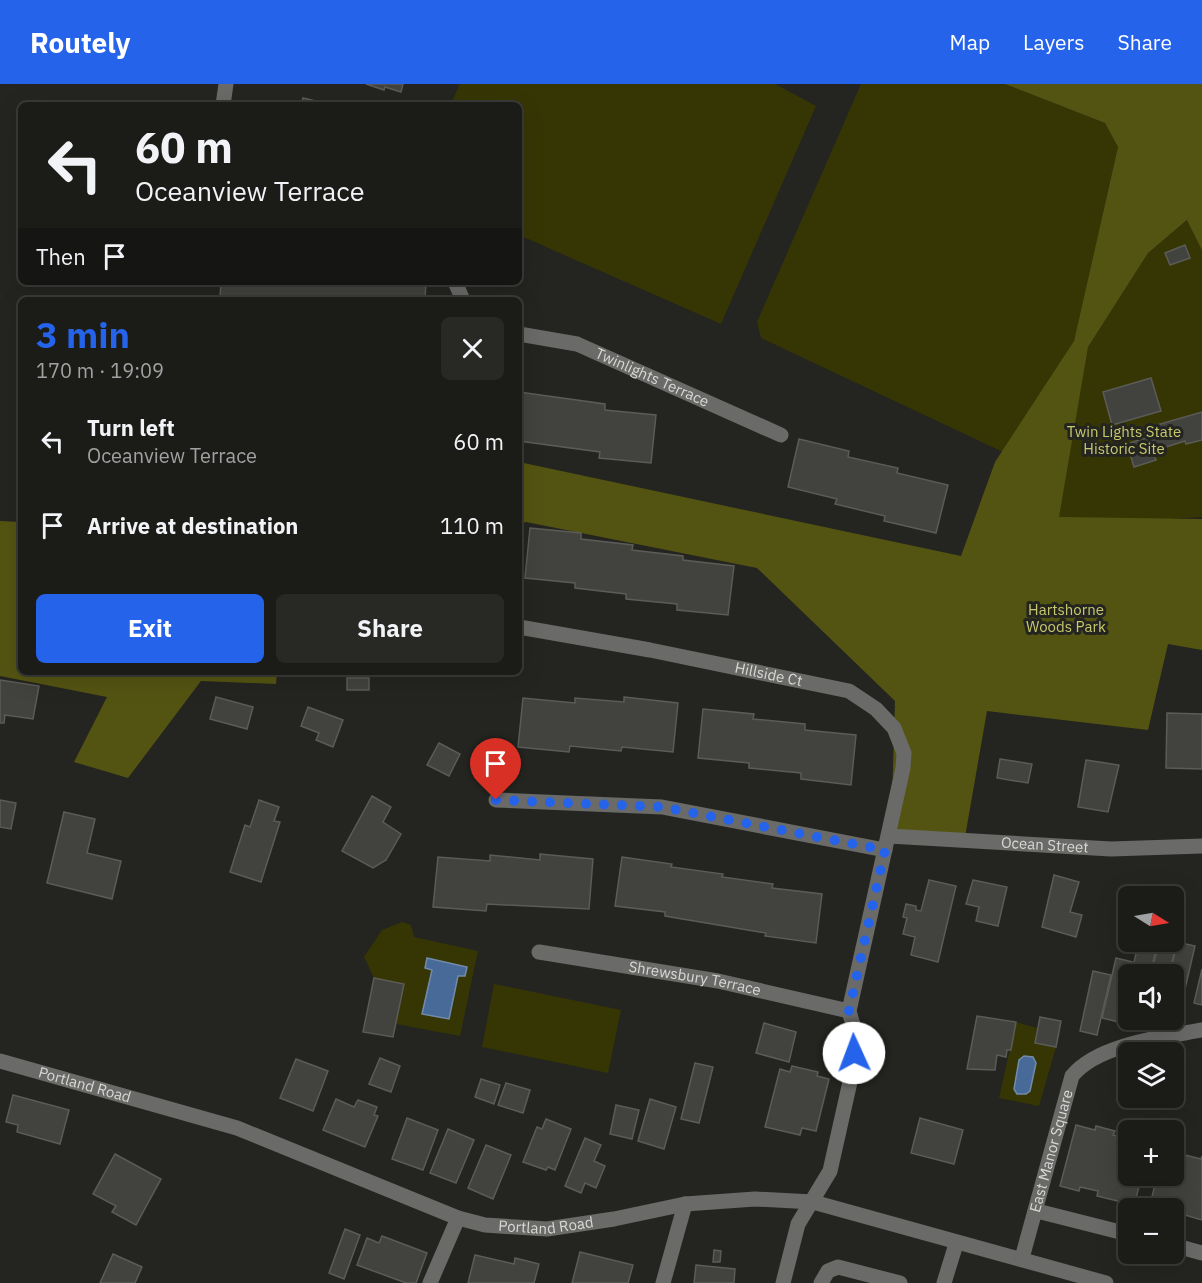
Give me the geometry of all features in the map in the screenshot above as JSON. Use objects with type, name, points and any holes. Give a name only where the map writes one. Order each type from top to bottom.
[{"type":"street","points":[[224,102],[226,84]]},
{"type":"street","name":"Twinlights Terrace","points":[[522,335],[576,344],[781,435]]},
{"type":"street","name":"Hillside Ct","points":[[522,628],[650,650],[849,691],[887,720],[902,746],[903,768],[849,1011]]},
{"type":"street","name":"Ocean Street","points":[[496,800],[662,807],[887,843],[1111,849],[1202,846]]},
{"type":"street","name":"Shrewsbury Terrace","points":[[539,952],[717,981],[849,1011]]},
{"type":"street","points":[[783,1283],[798,1224],[830,1171],[852,1073],[855,1032],[849,1011]]},
{"type":"street","name":"East Manor Square","points":[[1022,1258],[1037,1211],[1068,1085],[1079,1068],[1091,1059],[1142,1041],[1202,1030]]},
{"type":"street","name":"Portland Road","points":[[0,1061],[237,1128],[458,1218],[485,1225],[547,1229],[614,1219],[685,1204],[755,1199],[813,1202],[956,1244],[1022,1258],[1106,1283]]},
{"type":"street","points":[[663,1283],[685,1204]]},
{"type":"street","points":[[1037,1211],[1118,1231]]},
{"type":"street","points":[[430,1283],[458,1218]]},
{"type":"street","points":[[944,1283],[956,1244]]},
{"type":"street","points":[[1184,1248],[1202,1253]]},
{"type":"street","points":[[821,1283],[828,1271],[838,1267],[900,1283]]},
{"type":"green space","points":[[460,84],[775,84],[816,106],[721,324],[522,236],[522,102],[451,102]]},
{"type":"green space","points":[[861,84],[1005,84],[1105,123],[1118,147],[1074,341],[1003,452],[761,338],[757,322]]},
{"type":"green space","name":"Hartshorne Woods Park","points":[[1005,84],[1202,84],[1202,250],[1187,220],[1148,253],[1088,347],[1059,517],[1202,519],[1202,650],[1168,644],[1148,730],[987,711],[965,837],[891,834],[895,701],[757,568],[526,522],[522,523],[522,463],[961,556],[995,462],[1074,341],[1118,147],[1105,123]]},
{"type":"green space","name":"Twin Lights State Historic Site","points":[[1202,208],[1202,517],[1149,520],[989,520],[1088,347],[1148,253]]},
{"type":"green space","points":[[0,521],[18,522],[18,675],[277,675],[276,684],[201,681],[128,778],[74,762],[107,697],[0,676]]},
{"type":"green space","points":[[402,922],[411,925],[414,937],[478,951],[460,1036],[396,1024],[393,1037],[363,1032],[374,978],[364,957],[382,930]]},
{"type":"green space","points":[[494,984],[621,1010],[608,1073],[482,1047]]},
{"type":"green space","points":[[1016,1022],[1037,1028],[1035,1043],[1056,1047],[1039,1106],[999,1098]]},
{"type":"water","points":[[427,958],[467,967],[465,976],[458,976],[449,1019],[422,1014],[432,970],[425,968]]},
{"type":"water","points":[[1024,1056],[1033,1057],[1036,1063],[1030,1091],[1026,1094],[1017,1094],[1014,1089],[1019,1060]]},
{"type":"building","points":[[366,84],[403,84],[401,92],[385,87],[384,90]]},
{"type":"building","points":[[303,98],[320,102],[302,102]]},
{"type":"building","points":[[1185,245],[1190,258],[1170,265],[1165,253]]},
{"type":"building","points":[[221,285],[426,285],[425,297],[220,297]]},
{"type":"building","points":[[1151,378],[1161,411],[1112,425],[1103,392]]},
{"type":"building","points":[[522,392],[605,404],[605,410],[656,415],[651,463],[599,458],[600,452],[522,441]]},
{"type":"building","points":[[1202,412],[1202,440],[1186,444],[1185,441],[1153,451],[1143,429]]},
{"type":"building","points":[[1148,437],[1156,460],[1134,467],[1127,444]]},
{"type":"building","points":[[799,439],[849,451],[848,457],[898,468],[897,473],[948,485],[936,533],[884,521],[885,516],[835,504],[837,499],[788,487]]},
{"type":"building","points":[[530,528],[581,533],[581,539],[633,545],[632,550],[683,556],[683,560],[734,566],[728,615],[677,610],[677,604],[626,599],[626,594],[575,588],[575,583],[525,578]]},
{"type":"building","points":[[347,678],[369,678],[369,690],[347,690]]},
{"type":"building","points":[[0,680],[39,686],[33,719],[5,715],[4,723],[0,723]]},
{"type":"building","points":[[216,697],[253,707],[247,729],[210,719]]},
{"type":"building","points":[[624,697],[678,703],[673,752],[622,747],[621,751],[570,746],[569,752],[518,747],[523,698],[575,703],[575,698],[624,702]]},
{"type":"building","points":[[308,707],[343,720],[333,747],[316,740],[319,733],[301,726]]},
{"type":"building","points":[[703,709],[754,714],[753,719],[805,724],[805,730],[856,735],[851,785],[801,779],[801,773],[749,768],[749,763],[698,758]]},
{"type":"building","points":[[1167,713],[1202,714],[1202,769],[1166,768]]},
{"type":"building","points":[[439,743],[460,754],[449,776],[427,765]]},
{"type":"building","points":[[1000,759],[1032,764],[1028,783],[997,778]]},
{"type":"building","points":[[1086,760],[1119,765],[1108,812],[1078,807]]},
{"type":"building","points":[[372,796],[391,807],[383,822],[401,834],[386,860],[373,868],[342,851]]},
{"type":"building","points":[[0,800],[16,803],[11,829],[0,827]]},
{"type":"building","points":[[259,800],[279,807],[274,821],[280,822],[261,882],[230,872],[245,825],[250,827]]},
{"type":"building","points":[[64,812],[95,819],[87,853],[121,861],[112,899],[47,883]]},
{"type":"building","points":[[540,854],[593,859],[589,909],[487,904],[486,911],[433,907],[438,857],[490,861],[490,855],[540,860]]},
{"type":"building","points":[[622,857],[723,874],[722,877],[773,884],[772,888],[822,894],[816,943],[765,936],[766,933],[665,916],[665,912],[615,906]]},
{"type":"building","points":[[1054,875],[1079,882],[1070,912],[1082,915],[1076,937],[1042,927]]},
{"type":"building","points":[[929,880],[956,886],[938,962],[911,955],[915,937],[903,934],[907,918],[903,917],[906,904],[916,906],[916,910],[921,911]]},
{"type":"building","points":[[973,880],[1007,887],[998,926],[976,921],[979,907],[966,904]]},
{"type":"building","points":[[1184,944],[1195,946],[1184,993],[1184,964],[1172,964],[1175,952],[1184,952]]},
{"type":"building","points":[[1136,952],[1155,952],[1153,964],[1134,964]]},
{"type":"building","points":[[1157,952],[1174,952],[1172,964],[1154,964]]},
{"type":"building","points":[[1116,958],[1133,962],[1133,964],[1118,964],[1118,1022],[1102,1018]]},
{"type":"building","points":[[1202,969],[1202,1005],[1194,1003]]},
{"type":"building","points":[[1093,971],[1111,975],[1097,1035],[1080,1031]]},
{"type":"building","points":[[374,978],[404,984],[393,1037],[363,1032]]},
{"type":"building","points":[[977,1016],[1016,1022],[1011,1050],[1007,1050],[1006,1057],[997,1055],[995,1070],[967,1069]]},
{"type":"building","points":[[1040,1017],[1061,1021],[1056,1047],[1035,1043]]},
{"type":"building","points":[[764,1023],[796,1032],[789,1062],[756,1053]]},
{"type":"building","points":[[380,1058],[400,1066],[391,1092],[369,1084]]},
{"type":"building","points":[[296,1059],[328,1071],[313,1111],[280,1098]]},
{"type":"building","points":[[695,1063],[713,1067],[699,1123],[681,1119]]},
{"type":"building","points":[[792,1066],[818,1072],[817,1076],[829,1079],[816,1131],[802,1128],[800,1135],[765,1127],[780,1069],[790,1072]]},
{"type":"building","points":[[481,1079],[500,1085],[494,1104],[475,1097]]},
{"type":"building","points":[[506,1083],[530,1090],[523,1113],[498,1105]]},
{"type":"building","points":[[13,1095],[69,1110],[60,1144],[17,1132],[18,1125],[6,1122]]},
{"type":"building","points":[[336,1099],[354,1107],[358,1100],[377,1107],[374,1115],[378,1116],[365,1147],[323,1130]]},
{"type":"building","points":[[650,1099],[676,1107],[664,1149],[638,1141]]},
{"type":"building","points":[[616,1105],[639,1110],[632,1139],[610,1134]]},
{"type":"building","points":[[407,1118],[438,1130],[423,1170],[392,1159]]},
{"type":"building","points":[[920,1118],[963,1130],[954,1164],[911,1153]]},
{"type":"building","points":[[546,1119],[571,1129],[555,1170],[548,1167],[546,1170],[523,1162],[537,1127],[542,1129]]},
{"type":"building","points":[[1076,1125],[1095,1130],[1096,1126],[1115,1131],[1113,1135],[1118,1136],[1118,1186],[1139,1186],[1136,1198],[1118,1198],[1118,1201],[1097,1196],[1098,1191],[1080,1187],[1079,1191],[1060,1186]]},
{"type":"building","points":[[448,1129],[474,1140],[456,1183],[430,1173]]},
{"type":"building","points":[[585,1138],[601,1145],[594,1161],[605,1166],[596,1188],[585,1183],[581,1193],[565,1186]]},
{"type":"building","points":[[486,1145],[511,1155],[493,1199],[468,1188]]},
{"type":"building","points":[[115,1154],[161,1179],[136,1225],[112,1212],[116,1206],[93,1194]]},
{"type":"building","points":[[1184,1155],[1201,1159],[1202,1156],[1202,1220],[1185,1215],[1184,1220],[1184,1198],[1152,1198],[1155,1186],[1184,1186]]},
{"type":"building","points":[[345,1229],[360,1235],[344,1279],[329,1273]]},
{"type":"building","points":[[382,1236],[427,1253],[416,1283],[406,1283],[357,1265],[367,1238],[379,1243]]},
{"type":"building","points":[[714,1250],[721,1251],[720,1262],[713,1262]]},
{"type":"building","points":[[580,1252],[633,1265],[628,1283],[572,1283]]},
{"type":"building","points":[[113,1254],[142,1267],[135,1283],[100,1283]]},
{"type":"building","points":[[475,1255],[514,1264],[515,1258],[539,1264],[534,1283],[468,1283]]},
{"type":"building","points":[[696,1265],[735,1269],[734,1283],[694,1283]]},
{"type":"route","points":[[496,800],[662,807],[885,850],[849,1011],[855,1032],[854,1053]]}]
